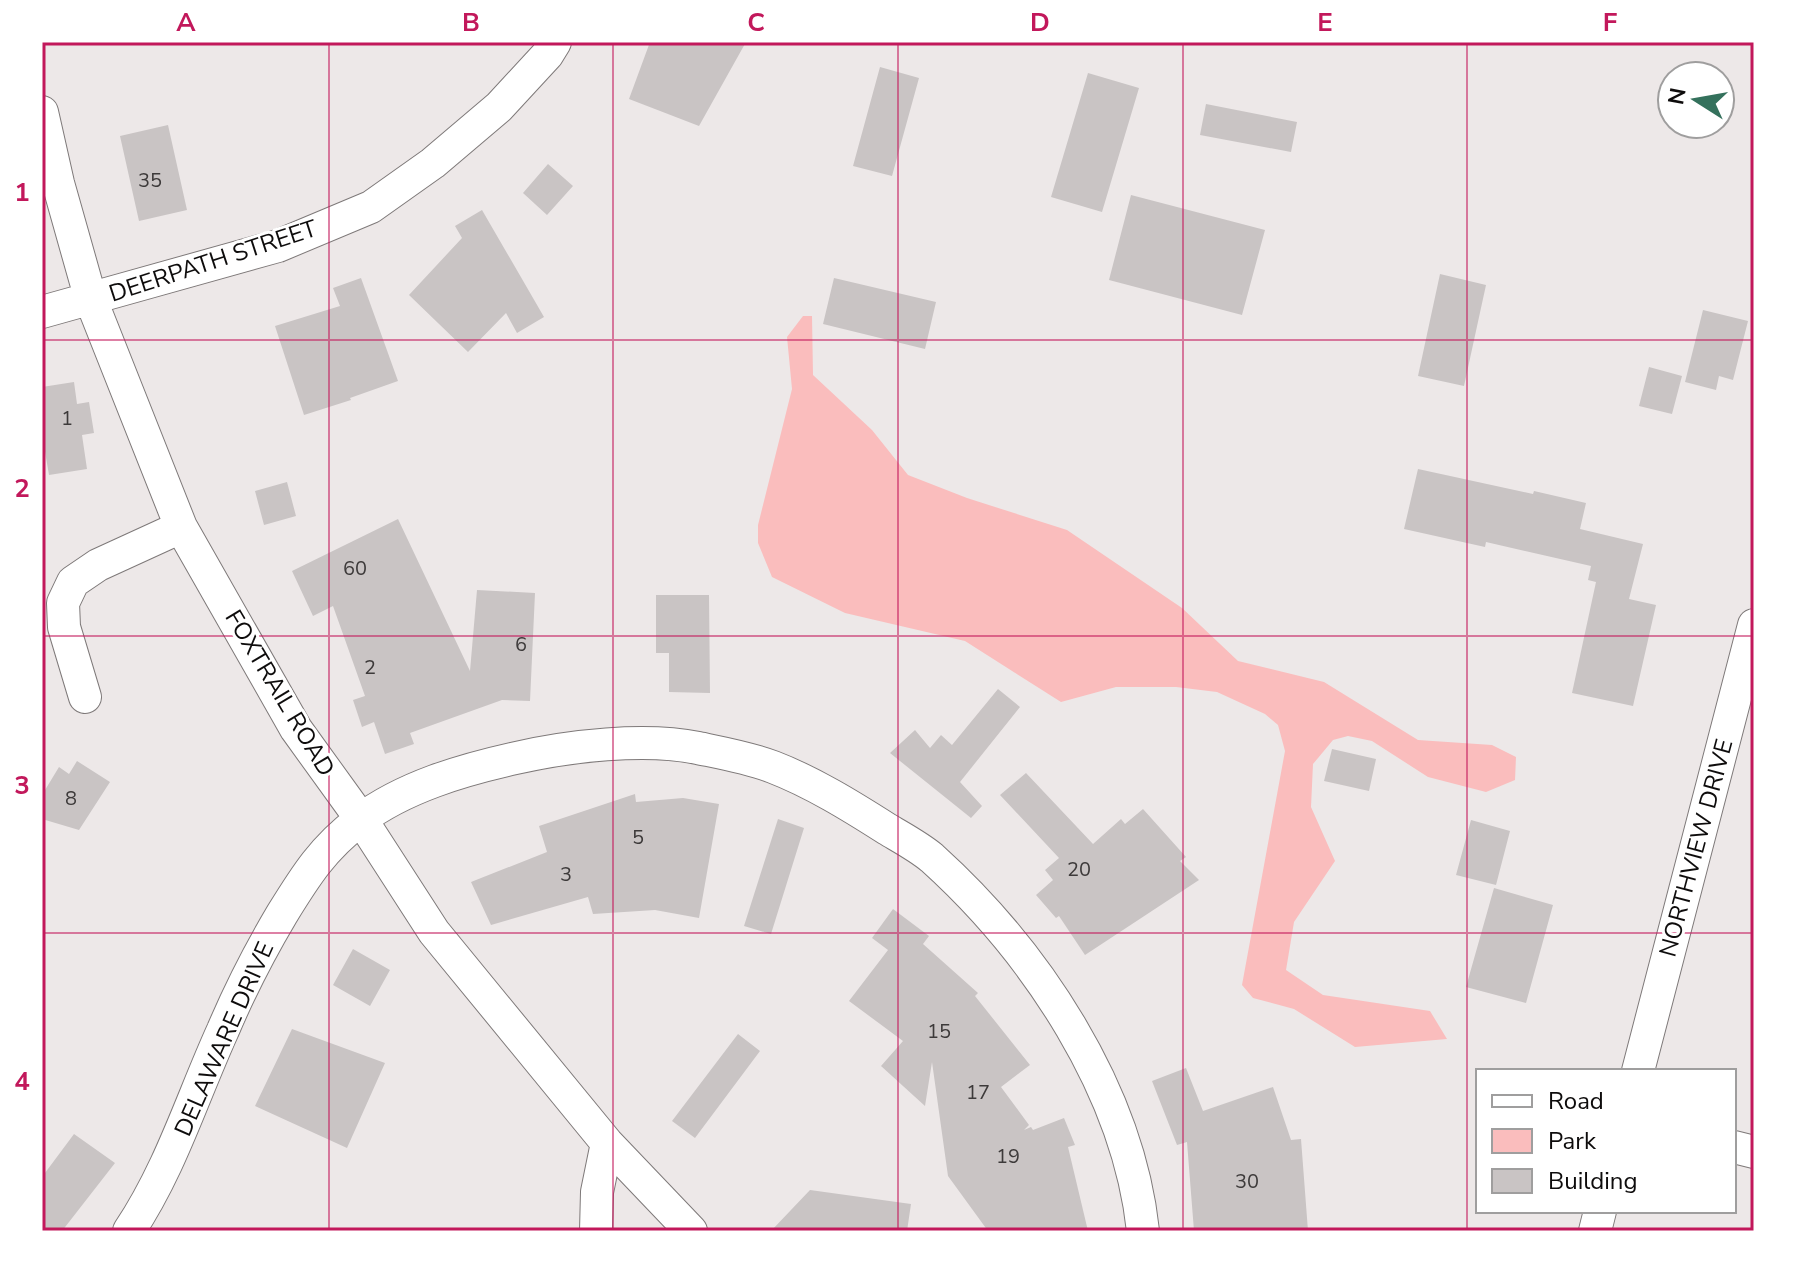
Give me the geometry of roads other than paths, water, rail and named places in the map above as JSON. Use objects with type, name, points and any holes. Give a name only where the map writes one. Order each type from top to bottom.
[{"type":"street","name":"DEERPATH STREET","points":[[91,300],[278,246],[371,207],[433,163],[499,107],[547,55],[555,42]]},
{"type":"street","name":"FOXTRAIL ROAD","points":[[42,112],[58,183],[91,300],[181,527],[296,729],[361,819],[434,932],[607,1143],[691,1231]]},
{"type":"street","points":[[42,312],[91,300]]},
{"type":"street","points":[[85,697],[64,627],[63,603],[73,582],[98,565],[181,527]]},
{"type":"street","name":"NORTHVIEW DRIVE","points":[[1639,1069],[1754,625]]},
{"type":"street","name":"DELAWARE DRIVE","points":[[129,1231],[184,1130],[223,1030],[268,937],[312,864],[361,819],[410,791],[484,765],[550,750],[622,743],[694,747],[772,767],[853,807],[930,856],[1015,948],[1069,1023],[1101,1084],[1126,1148],[1143,1231]]},
{"type":"street","points":[[596,1231],[597,1192],[607,1143]]}]
